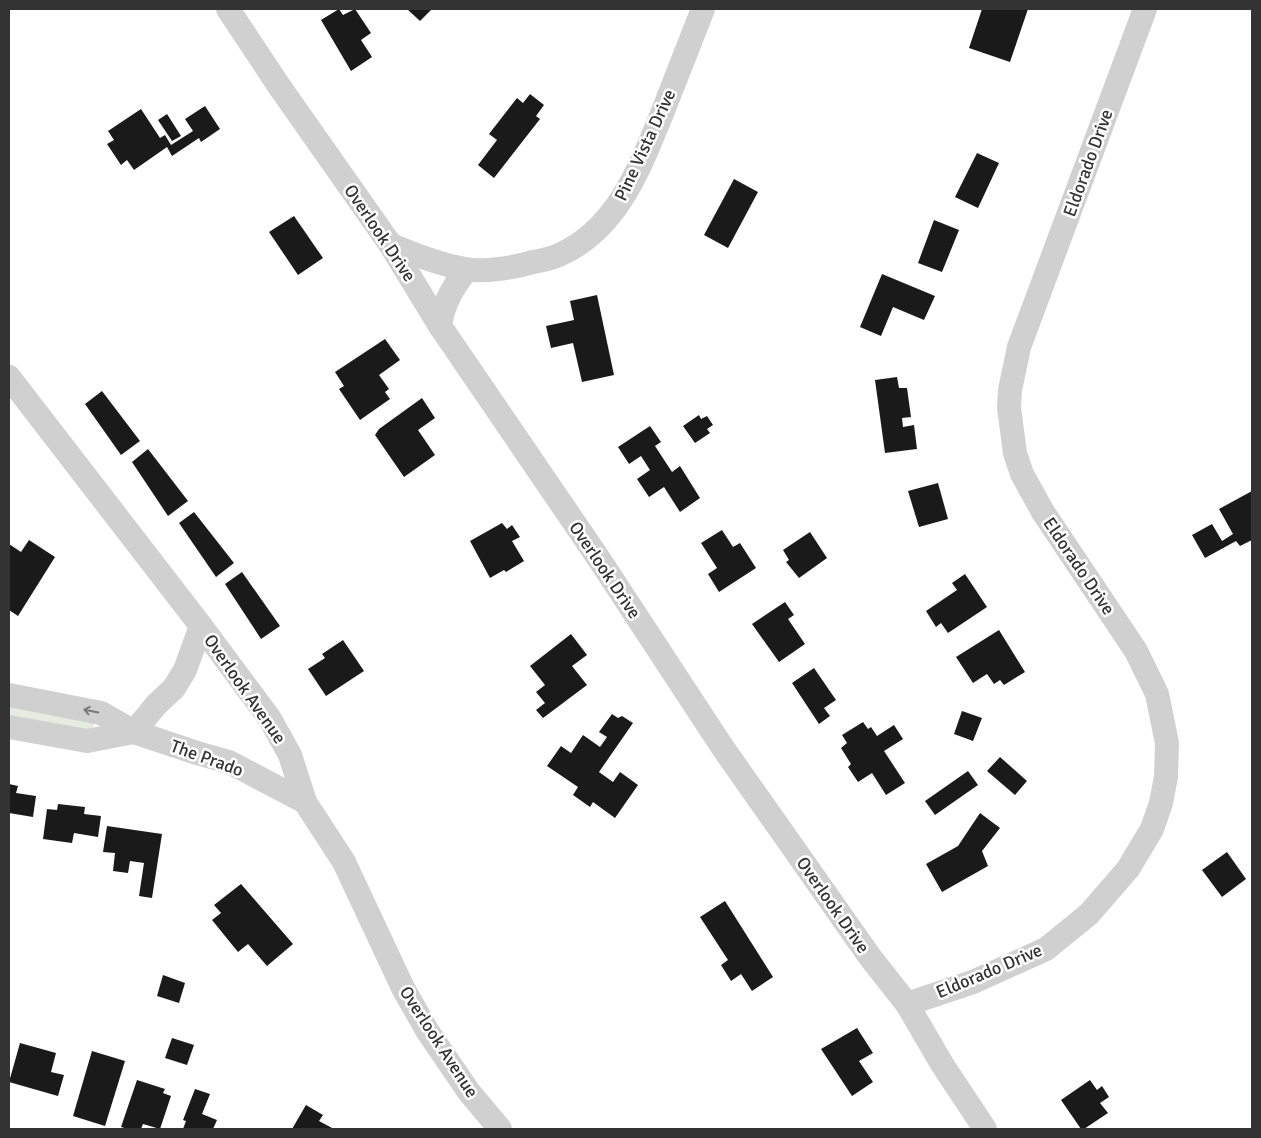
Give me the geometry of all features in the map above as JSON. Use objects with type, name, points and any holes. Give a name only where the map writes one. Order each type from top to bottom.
[{"type":"street","name":"Overlook Drive","points":[[228,9],[279,86],[390,244],[440,326],[599,559],[723,748],[870,957],[907,1004],[942,1064],[985,1129]]},
{"type":"street","name":"Pine Vista Drive","points":[[390,244],[405,251],[467,270],[515,267],[557,256],[574,247],[594,232],[616,209],[632,184],[650,144],[703,9]]},
{"type":"street","name":"Eldorado Drive","points":[[907,1004],[973,982],[1046,949],[1089,914],[1128,869],[1152,828],[1161,803],[1166,778],[1167,743],[1157,694],[1136,651],[1043,512],[1022,474],[1015,453],[1009,408],[1010,390],[1019,347],[1145,9]]},
{"type":"street","points":[[440,326],[447,298],[467,270]]},
{"type":"street","name":"Overlook Avenue","points":[[9,377],[201,626],[274,726],[290,755],[305,802],[344,862],[403,988],[428,1032],[469,1092],[500,1129]]},
{"type":"street","points":[[134,732],[156,705],[174,688],[185,670],[201,626]]},
{"type":"street","name":"The Prado","points":[[9,695],[101,713],[134,732],[229,762],[305,802]]},
{"type":"street","name":"The Prado","points":[[9,727],[87,741],[134,732]]},
{"type":"shaded area","points":[[9,700],[96,716],[92,733],[9,717]]},
{"type":"building","points":[[339,9],[343,15],[355,9],[371,33],[361,40],[372,57],[351,71],[321,20]]},
{"type":"building","points":[[407,9],[432,9],[420,21]]},
{"type":"building","points":[[982,9],[1028,9],[1010,62],[969,48]]},
{"type":"building","points":[[530,94],[544,105],[536,116],[540,119],[494,178],[478,165],[497,140],[489,134],[517,98],[523,103]]},
{"type":"building","points":[[205,106],[220,129],[201,142],[199,138],[172,156],[167,147],[134,170],[127,160],[121,165],[107,144],[114,140],[108,131],[141,109],[160,138],[165,135],[171,145],[193,131],[185,119]]},
{"type":"building","points":[[167,114],[181,136],[172,141],[158,120]]},
{"type":"building","points":[[977,153],[999,163],[978,208],[955,197]]},
{"type":"building","points":[[734,179],[758,192],[728,248],[704,235]]},
{"type":"building","points":[[294,216],[323,258],[298,275],[269,232]]},
{"type":"building","points":[[934,220],[959,230],[942,272],[918,263]]},
{"type":"building","points":[[882,274],[935,296],[924,320],[893,307],[881,336],[860,327]]},
{"type":"building","points":[[597,295],[614,375],[582,382],[573,343],[551,348],[546,326],[574,320],[570,301]]},
{"type":"building","points":[[385,339],[400,360],[379,375],[389,389],[385,392],[390,399],[360,420],[339,389],[344,386],[335,372]]},
{"type":"building","points":[[897,377],[899,388],[907,388],[911,417],[902,418],[903,427],[914,425],[917,449],[885,453],[875,380]]},
{"type":"building","points":[[102,391],[140,441],[121,455],[85,404]]},
{"type":"building","points":[[422,398],[435,418],[418,430],[435,455],[404,477],[375,435],[379,429]]},
{"type":"building","points":[[699,415],[701,419],[707,416],[713,425],[707,429],[710,433],[695,443],[683,426]]},
{"type":"building","points":[[650,426],[661,442],[655,446],[672,472],[680,466],[700,498],[680,512],[664,487],[649,497],[637,479],[650,470],[641,456],[629,464],[618,447]]},
{"type":"building","points":[[148,449],[188,501],[168,516],[132,462]]},
{"type":"building","points":[[938,483],[948,519],[919,527],[908,491]]},
{"type":"building","points":[[1252,491],[1252,540],[1240,546],[1236,541],[1205,558],[1192,535],[1212,524],[1222,541],[1233,534],[1219,509]]},
{"type":"building","points":[[194,512],[234,563],[216,577],[179,523]]},
{"type":"building","points":[[502,523],[507,529],[512,525],[520,537],[512,541],[524,561],[506,572],[504,570],[490,578],[470,541]]},
{"type":"building","points":[[722,530],[733,547],[740,543],[756,568],[719,592],[708,574],[717,568],[701,543]]},
{"type":"building","points":[[810,532],[827,558],[799,578],[786,562],[789,560],[783,550]]},
{"type":"building","points":[[29,540],[55,557],[18,616],[9,610],[9,544],[21,552]]},
{"type":"building","points":[[242,572],[280,626],[261,639],[225,584]]},
{"type":"building","points":[[965,574],[987,607],[948,633],[941,623],[936,627],[926,611],[957,590],[952,583]]},
{"type":"building","points":[[785,602],[794,615],[788,619],[805,644],[779,662],[752,624]]},
{"type":"building","points":[[999,630],[1025,672],[1004,685],[1000,680],[994,684],[987,674],[973,683],[956,657]]},
{"type":"building","points":[[571,634],[587,655],[572,666],[587,685],[543,718],[536,710],[545,703],[536,692],[545,685],[530,666]]},
{"type":"building","points":[[343,640],[364,671],[326,696],[308,669],[325,658],[322,654]]},
{"type":"building","points":[[814,668],[836,700],[824,708],[830,716],[819,724],[792,683]]},
{"type":"building","points":[[962,711],[982,718],[973,741],[954,734]]},
{"type":"building","points":[[612,714],[618,718],[622,716],[633,723],[599,772],[613,782],[620,772],[638,785],[615,818],[593,802],[590,807],[573,795],[578,787],[547,766],[561,746],[571,753],[583,735],[600,747],[607,737],[599,732]]},
{"type":"building","points":[[863,722],[868,729],[871,727],[877,736],[894,725],[903,739],[884,751],[905,783],[886,795],[872,773],[858,782],[848,767],[851,764],[841,748],[847,743],[842,735]]},
{"type":"building","points":[[1000,757],[1027,781],[1015,795],[987,771]]},
{"type":"building","points":[[968,771],[978,785],[935,815],[925,801]]},
{"type":"building","points":[[9,784],[18,786],[16,793],[36,796],[33,817],[9,813]]},
{"type":"building","points":[[58,804],[85,807],[84,814],[101,816],[98,837],[74,833],[72,843],[43,839],[47,809],[57,810]]},
{"type":"building","points":[[980,813],[1000,828],[982,851],[988,866],[942,892],[926,864],[958,846]]},
{"type":"building","points":[[107,826],[162,834],[152,898],[139,896],[144,863],[130,861],[128,873],[113,871],[115,853],[103,852]]},
{"type":"building","points":[[1227,852],[1246,879],[1222,897],[1202,870]]},
{"type":"building","points":[[241,884],[293,944],[267,966],[248,944],[238,952],[212,920],[221,913],[214,905]]},
{"type":"building","points":[[725,901],[773,977],[752,991],[741,974],[731,981],[721,965],[728,960],[700,917]]},
{"type":"building","points":[[163,975],[185,983],[179,1003],[157,996]]},
{"type":"building","points":[[857,1028],[873,1053],[859,1061],[873,1082],[852,1096],[821,1049]]},
{"type":"building","points":[[172,1038],[194,1045],[187,1065],[165,1058]]},
{"type":"building","points":[[20,1043],[56,1053],[51,1072],[64,1075],[58,1096],[9,1082]]},
{"type":"building","points":[[92,1051],[125,1061],[105,1126],[73,1116]]},
{"type":"building","points":[[137,1080],[165,1089],[163,1093],[171,1096],[160,1129],[143,1124],[141,1129],[121,1127]]},
{"type":"building","points":[[1090,1080],[1097,1090],[1102,1086],[1109,1097],[1100,1103],[1108,1113],[1084,1129],[1081,1129],[1061,1100]]},
{"type":"building","points":[[195,1089],[210,1094],[202,1114],[217,1120],[213,1129],[183,1129],[186,1121],[183,1120]]},
{"type":"building","points":[[306,1105],[323,1115],[319,1121],[334,1129],[292,1129]]}]
